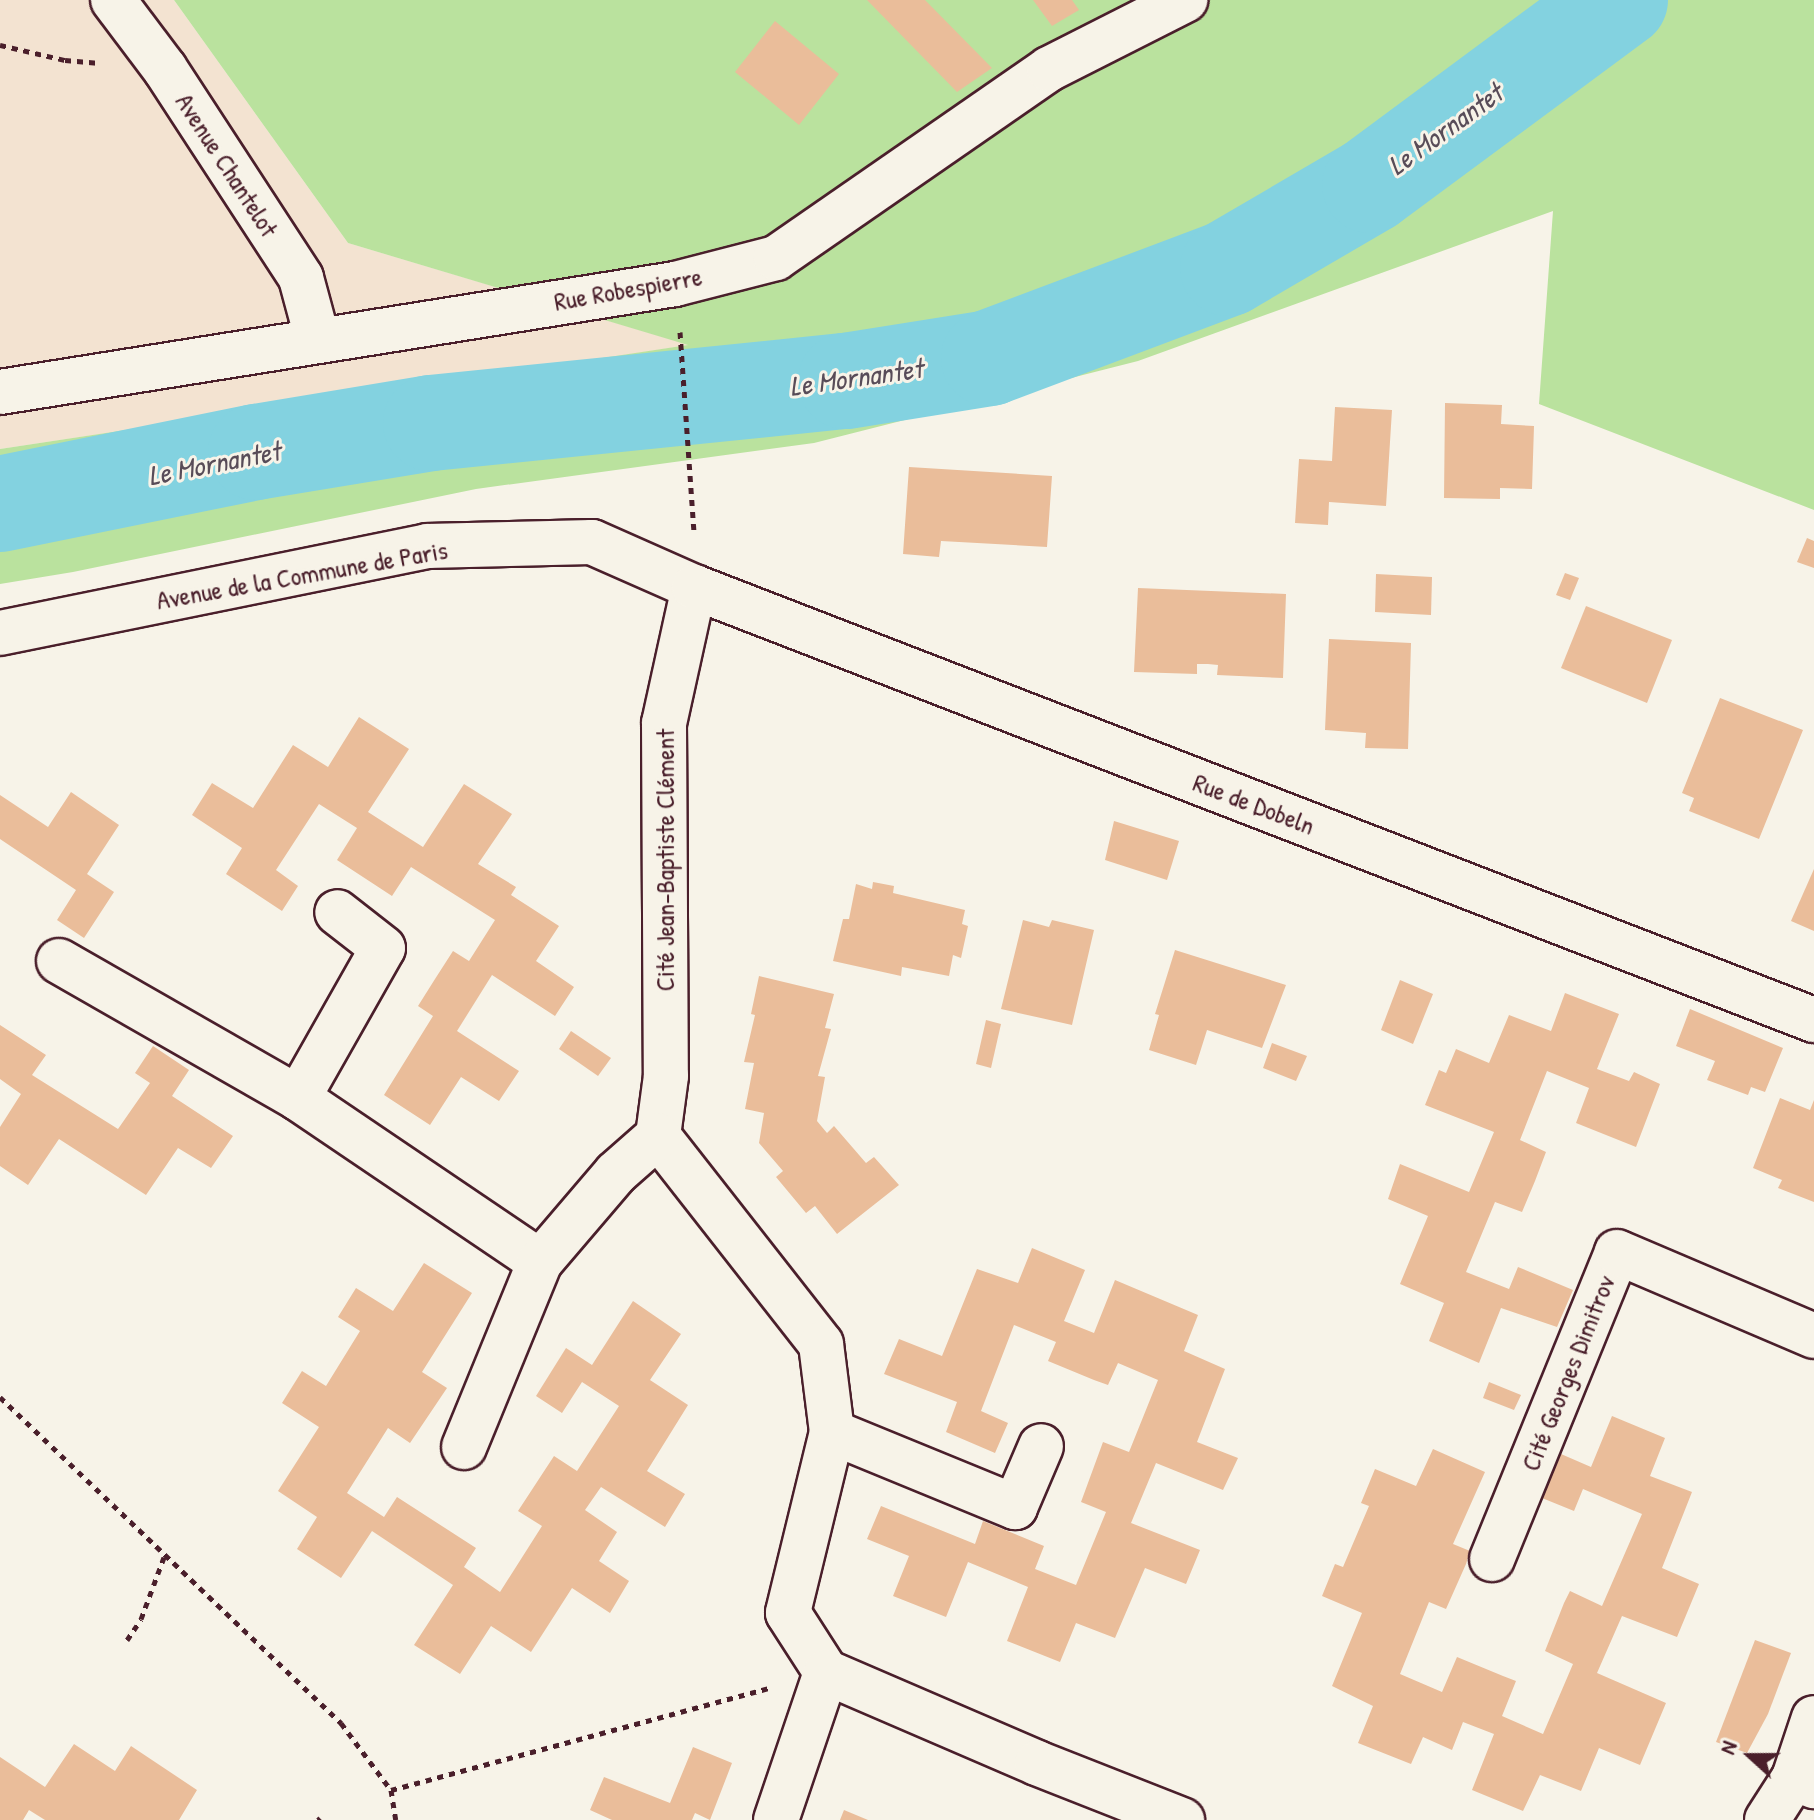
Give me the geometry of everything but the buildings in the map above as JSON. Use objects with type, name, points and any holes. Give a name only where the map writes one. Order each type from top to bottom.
[{"type":"street","name":"Avenue Chantelot","points":[[113,0],[165,69],[301,278],[318,341]]},
{"type":"street","name":"Rue Robespierre","points":[[0,392],[675,284],[776,258],[1049,69],[1185,0]]},
{"type":"street","name":"Avenue de la Commune de Paris","points":[[0,633],[427,546],[592,542],[694,587]]},
{"type":"street","name":"Rue de Dobeln","points":[[694,587],[1814,1020]]},
{"type":"street","name":"Cité Jean-Baptiste Clément","points":[[658,1136],[666,1076],[664,723],[694,587]]},
{"type":"street","points":[[298,1098],[383,948],[337,912]]},
{"type":"street","points":[[59,961],[298,1098],[540,1262]]},
{"type":"street","points":[[464,1447],[540,1262],[616,1173],[658,1136],[821,1344],[832,1432],[788,1613],[826,1672],[1037,1763],[1182,1820]]},
{"type":"street","name":"Cité Georges Dimitrov","points":[[1492,1559],[1617,1252],[1814,1336]]},
{"type":"street","points":[[832,1432],[1015,1507],[1041,1446]]},
{"type":"street","points":[[776,1820],[826,1672]]},
{"type":"street","points":[[1767,1820],[1804,1782],[1814,1718]]},
{"type":"path","points":[[0,45],[65,60],[165,69]]},
{"type":"path","points":[[680,330],[694,510]]},
{"type":"path","points":[[0,1397],[341,1723],[391,1790],[396,1820]]},
{"type":"path","points":[[127,1640],[141,1619],[164,1557]]},
{"type":"path","points":[[391,1790],[826,1672]]},
{"type":"shaded area","points":[[0,0],[174,0],[348,243],[690,345],[0,449]]},
{"type":"green space","points":[[174,0],[1814,0],[1814,510],[1539,404],[1553,211],[1138,361],[814,443],[476,489],[73,572],[0,584],[0,449],[688,345],[348,243]]},
{"type":"waterway","name":"Le Mornantet","points":[[0,504],[256,452],[431,423],[846,381],[989,358],[1228,268],[1370,185],[1620,0]]}]
